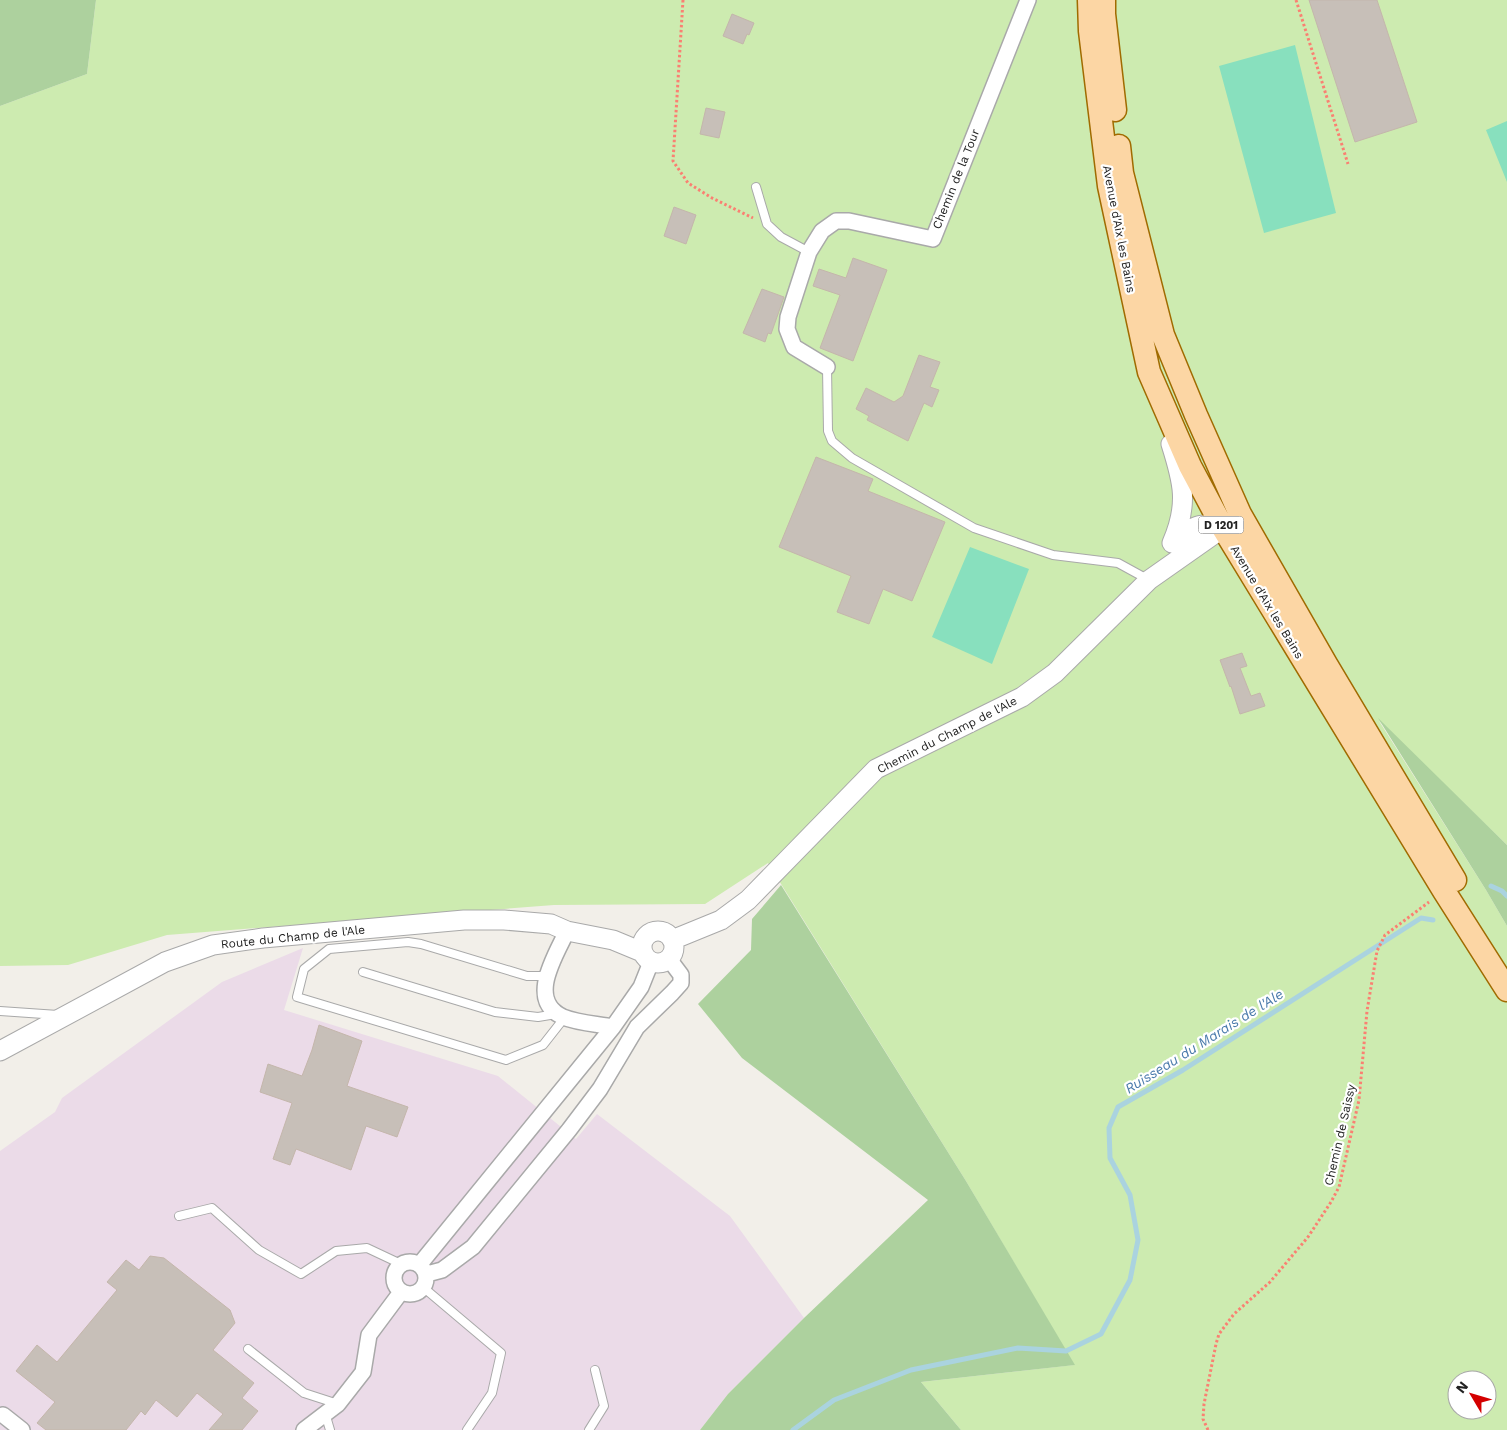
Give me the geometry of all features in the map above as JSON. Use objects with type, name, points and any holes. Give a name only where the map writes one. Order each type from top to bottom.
[{"type":"main road","name":"Avenue d'Aix les Bains","points":[[1089,0],[1090,31],[1109,186],[1149,372],[1190,466],[1223,528],[1444,891],[1507,990]]},
{"type":"main road","name":"Avenue d'Aix les Bains","points":[[1104,0],[1122,173],[1163,335],[1196,415],[1240,514],[1326,664],[1507,966]]},
{"type":"main road","points":[[1163,335],[1177,388],[1225,499],[1223,528]]},
{"type":"street","name":"Chemin de la Tour","points":[[827,367],[794,346],[787,329],[788,317],[809,252],[822,231],[836,222],[849,221],[933,239],[1028,0]]},
{"type":"street","points":[[1149,372],[1182,477],[1183,497],[1181,518],[1173,542],[1149,580]]},
{"type":"street","points":[[1173,542],[1193,526],[1206,525],[1223,528],[1244,538],[1299,631],[1326,664]]},
{"type":"street","points":[[1149,580],[1223,528]]},
{"type":"street","name":"Chemin du Champ de l'Ale","points":[[672,940],[721,920],[748,900],[876,769],[1022,697],[1055,672],[1149,580]]},
{"type":"street","name":"Route du Champ de l'Ale","points":[[0,1051],[165,962],[213,945],[262,938],[464,920],[517,920],[613,940],[654,958]]},
{"type":"street","name":"Route du Champ de l'Ale","points":[[559,928],[560,922],[649,933]]},
{"type":"street","points":[[559,928],[545,986],[546,998],[553,1009],[562,1016],[613,1027]]},
{"type":"street","points":[[424,1276],[409,1262],[401,1264],[394,1274],[395,1284],[401,1292],[414,1295],[424,1276],[642,988],[654,958],[674,950],[672,940],[668,935],[661,931],[649,933],[642,942],[654,958],[681,975],[681,983],[637,1027],[600,1089],[569,1130],[472,1247],[442,1270],[424,1276]]},
{"type":"street","points":[[304,1430],[338,1404],[363,1372],[369,1335],[401,1292]]},
{"type":"street","points":[[3,1415],[22,1430]]},
{"type":"lane","points":[[756,187],[767,224],[780,237],[809,252]]},
{"type":"lane","points":[[827,367],[828,431],[832,441],[852,458],[974,528],[1053,555],[1118,563],[1149,580]]},
{"type":"lane","points":[[548,973],[540,976],[527,976],[421,944],[408,942],[329,949],[304,969],[297,997],[506,1060],[542,1045],[562,1016]]},
{"type":"lane","points":[[363,972],[495,1012],[531,1016],[562,1016]]},
{"type":"lane","points":[[0,1011],[67,1016]]},
{"type":"lane","points":[[179,1216],[212,1208],[259,1250],[301,1274],[336,1251],[367,1248],[401,1264]]},
{"type":"lane","points":[[424,1276],[501,1353],[492,1393],[467,1430]]},
{"type":"lane","points":[[248,1349],[304,1393],[338,1404]]},
{"type":"lane","points":[[589,1430],[604,1406],[595,1370]]},
{"type":"lane","points":[[326,1414],[330,1430]]},
{"type":"path","points":[[683,0],[673,161],[688,183],[712,198],[767,224]]},
{"type":"path","points":[[1296,0],[1348,164]]},
{"type":"path","name":"Chemin de Saissy","points":[[1208,1430],[1203,1419],[1204,1404],[1216,1344],[1220,1334],[1234,1314],[1270,1282],[1308,1237],[1339,1187],[1359,1100],[1367,1011],[1377,951],[1385,935],[1444,891]]},
{"type":"shaded area","points":[[303,948],[284,1010],[498,1076],[576,1139],[597,1114],[730,1216],[804,1318],[728,1394],[700,1430],[0,1430],[0,1151],[55,1112],[62,1098],[222,982]]},
{"type":"green space","points":[[0,0],[96,0],[87,74],[0,106]]},
{"type":"green space","points":[[96,0],[1507,0],[1507,845],[1379,721],[1507,926],[1507,1430],[961,1430],[921,1382],[1074,1365],[966,1181],[768,863],[705,904],[554,905],[167,935],[68,965],[0,966],[0,106],[87,74]]},
{"type":"green space","points":[[1295,45],[1336,213],[1264,233],[1219,66]]},
{"type":"green space","points":[[1507,121],[1507,182],[1486,130]]},
{"type":"green space","points":[[970,547],[1029,569],[992,664],[932,637]]},
{"type":"green space","points":[[1378,718],[1507,845],[1507,926],[1486,890]]},
{"type":"green space","points":[[781,885],[966,1181],[1075,1365],[921,1382],[961,1430],[700,1430],[728,1394],[804,1318],[928,1200],[742,1058],[698,1004],[751,950],[752,919]]},
{"type":"building","points":[[1309,0],[1377,0],[1417,122],[1355,142]]},
{"type":"building","points":[[732,14],[754,23],[743,44],[723,36]]},
{"type":"building","points":[[706,108],[725,112],[719,138],[700,134]]},
{"type":"building","points":[[674,207],[696,215],[686,244],[664,236]]},
{"type":"building","points":[[853,258],[887,270],[853,361],[820,348],[840,295],[813,286],[819,269],[846,278]]},
{"type":"building","points":[[762,289],[784,297],[771,334],[768,333],[765,342],[743,333]]},
{"type":"building","points":[[919,355],[940,362],[930,387],[939,390],[932,407],[924,403],[908,441],[867,420],[869,416],[856,409],[866,388],[894,402],[903,396]]},
{"type":"building","points":[[816,457],[873,479],[868,491],[945,522],[912,601],[883,589],[869,624],[837,612],[851,576],[779,547]]},
{"type":"building","points":[[1242,653],[1247,666],[1240,668],[1251,696],[1260,693],[1265,706],[1240,714],[1220,660]]},
{"type":"building","points":[[319,1025],[362,1041],[347,1086],[408,1107],[397,1137],[366,1126],[351,1170],[296,1149],[290,1165],[273,1159],[292,1103],[260,1092],[268,1064],[302,1076]]},
{"type":"building","points":[[150,1256],[164,1258],[230,1310],[235,1323],[213,1350],[254,1383],[242,1398],[258,1411],[242,1430],[209,1430],[223,1414],[197,1393],[177,1417],[156,1400],[145,1415],[141,1411],[126,1430],[46,1430],[37,1423],[55,1402],[16,1371],[37,1345],[57,1362],[117,1290],[107,1282],[126,1260],[139,1270]]},
{"type":"waterway","name":"Ruisseau du Marais de l'Ale","points":[[1491,886],[1502,891],[1507,896]]},
{"type":"waterway","name":"Ruisseau du Marais de l'Ale","points":[[793,1430],[834,1400],[911,1370],[1018,1348],[1066,1351],[1101,1334],[1130,1280],[1138,1240],[1130,1195],[1110,1158],[1109,1128],[1118,1107],[1183,1070],[1421,918],[1433,920]]}]
